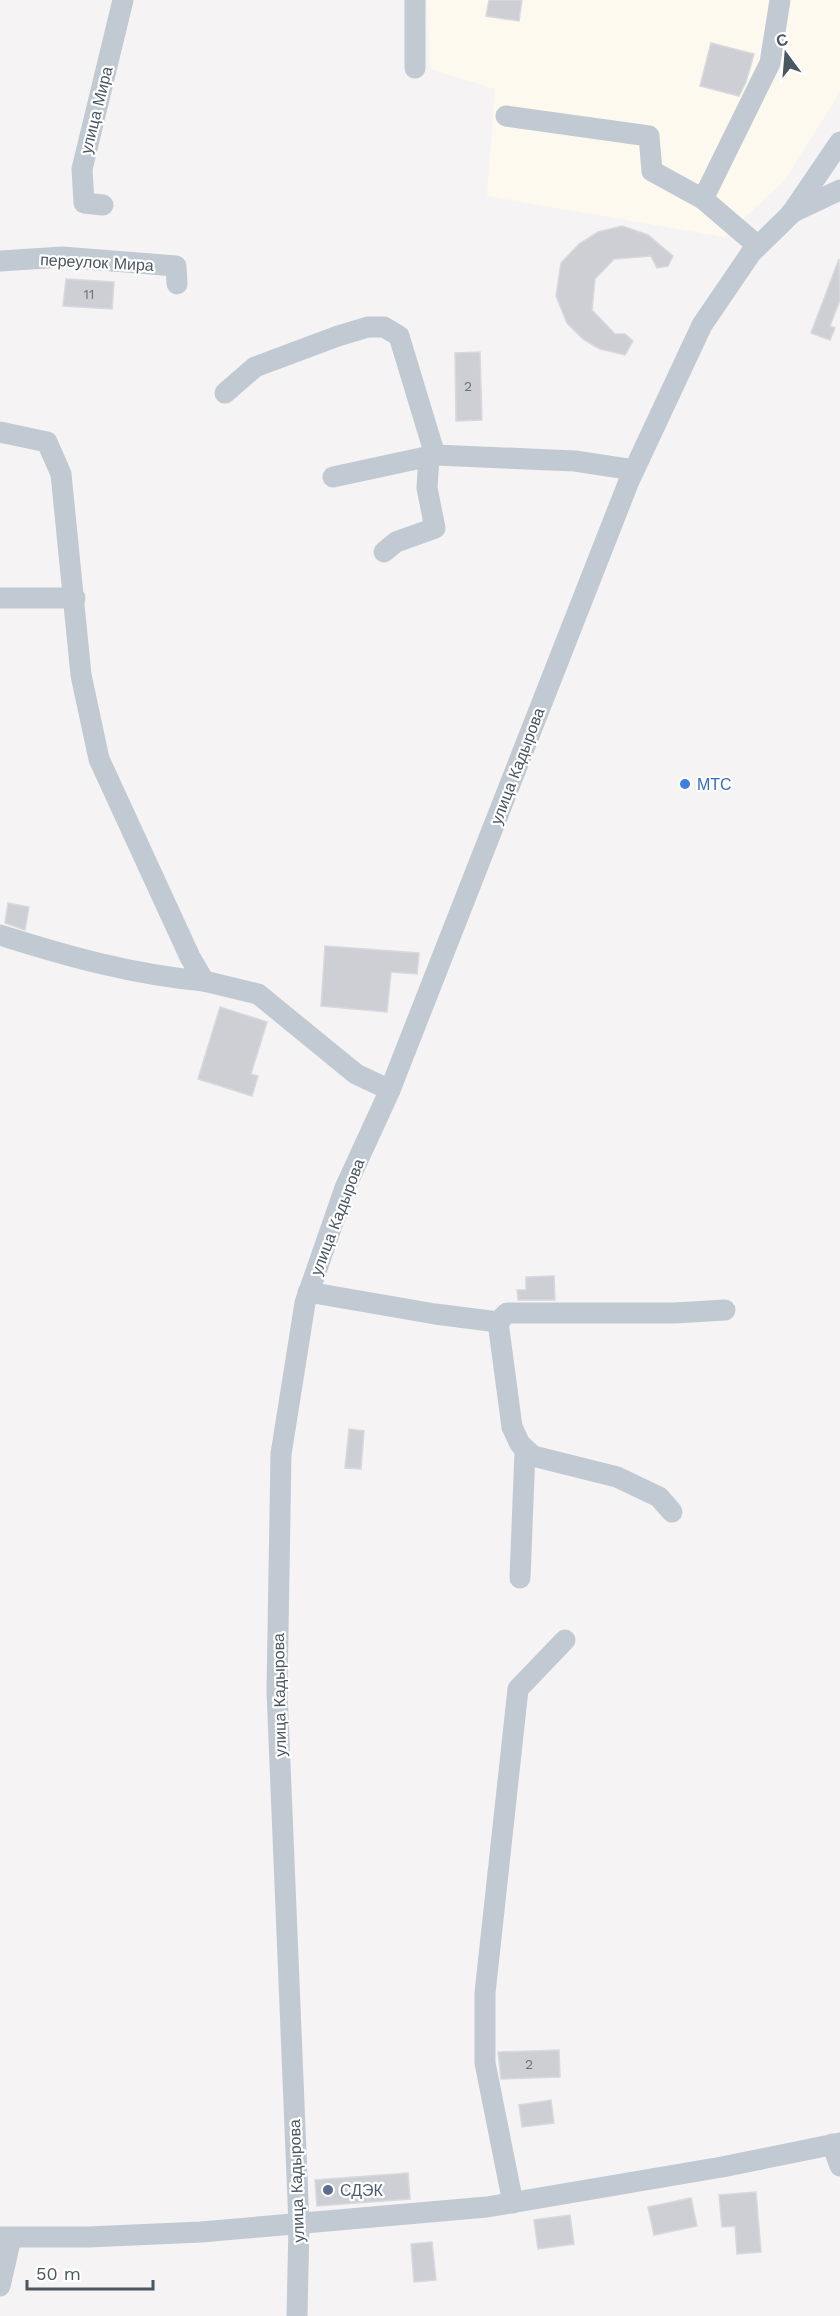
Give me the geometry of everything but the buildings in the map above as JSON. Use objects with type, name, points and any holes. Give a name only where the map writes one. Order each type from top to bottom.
[{"type":"street","name":"улица Мира","points":[[103,205],[84,203],[82,169],[123,0]]},
{"type":"street","points":[[415,0],[415,68]]},
{"type":"street","points":[[703,199],[770,63],[780,0]]},
{"type":"street","points":[[506,116],[649,136],[652,171],[703,199],[758,246]]},
{"type":"street","name":"улица Кадырова","points":[[297,2316],[299,2225],[277,1691],[281,1454],[305,1303],[345,1188],[390,1090],[634,470],[702,325],[751,253],[790,214],[840,142]]},
{"type":"street","name":"улица Кадырова","points":[[790,214],[840,190]]},
{"type":"street","name":"переулок Мира","points":[[0,261],[62,257],[176,266],[177,284]]},
{"type":"street","points":[[225,393],[255,367],[338,336],[368,327],[384,327],[399,336],[432,456],[428,488],[435,528],[396,542],[384,552]]},
{"type":"street","points":[[0,432],[47,442],[61,474],[81,675],[99,759],[190,957],[204,981]]},
{"type":"street","points":[[333,477],[432,456],[575,462],[634,470]]},
{"type":"street","points":[[0,598],[75,598]]},
{"type":"street","points":[[0,935],[58,953],[168,978],[204,981],[258,994],[356,1074],[390,1090]]},
{"type":"street","points":[[309,1292],[435,1314],[498,1322]]},
{"type":"street","points":[[498,1322],[507,1313],[675,1313],[726,1310]]},
{"type":"street","points":[[498,1322],[512,1427],[525,1451],[533,1456],[617,1477],[659,1497],[672,1512]]},
{"type":"street","points":[[520,1578],[525,1451]]},
{"type":"street","points":[[513,2203],[485,2063],[485,1993],[518,1689],[565,1640]]},
{"type":"street","points":[[0,2286],[5,2238],[201,2232],[299,2225],[513,2203],[722,2167],[836,2143],[840,2166]]},
{"type":"shaded area","points":[[427,0],[840,0],[840,92],[785,180],[724,237],[487,196],[495,89],[430,69]]},
{"type":"place","name":"МТС","points":[[685,784]]},
{"type":"place","name":"СДЭК","points":[[328,2190]]}]
